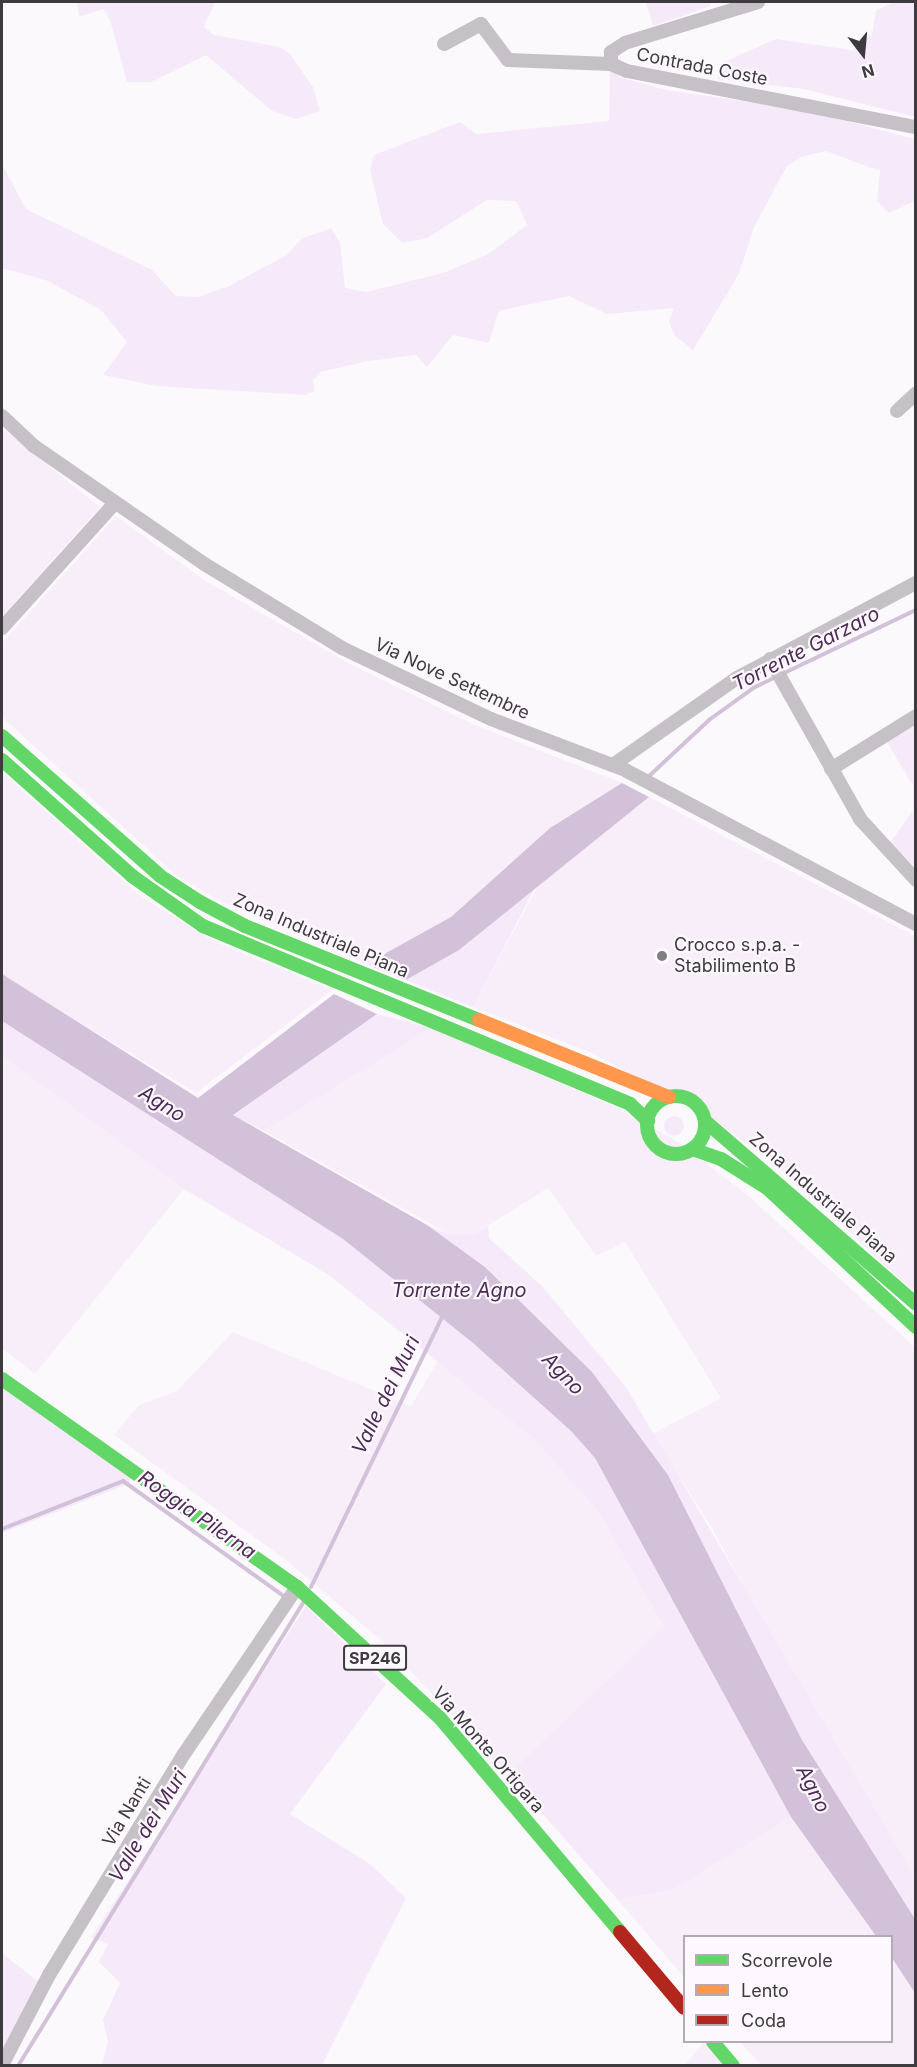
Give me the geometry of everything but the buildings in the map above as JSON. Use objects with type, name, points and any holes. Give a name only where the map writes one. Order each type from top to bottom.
[{"type":"main road","name":"Zona Industriale Piana","points":[[2,736],[160,876],[245,926],[669,1097]]},
{"type":"main road","name":"Zona Industriale Piana","points":[[2,760],[166,903],[253,950],[630,1104],[648,1121]]},
{"type":"main road","points":[[669,1097],[688,1099],[705,1121],[703,1137],[692,1149],[662,1150],[650,1137],[648,1121],[655,1106],[669,1097]]},
{"type":"main road","name":"Zona Industriale Piana","points":[[705,1121],[816,1212],[915,1304]]},
{"type":"main road","name":"Zona Industriale Piana","points":[[692,1149],[721,1159],[767,1188],[915,1327]]},
{"type":"main road","name":"Via Monte Ortigara","points":[[2,1379],[297,1587],[440,1718],[683,2007]]},
{"type":"main road","points":[[713,2043],[733,2066]]},
{"type":"street","name":"Contrada Coste","points":[[758,2],[625,43],[611,52],[611,64],[627,71],[915,127]]},
{"type":"street","points":[[444,44],[481,24],[508,60],[611,64]]},
{"type":"street","points":[[897,411],[915,393]]},
{"type":"street","name":"Via Nove Settembre","points":[[2,416],[115,503],[264,604],[342,648],[491,718],[619,767],[915,924]]},
{"type":"street","points":[[2,628],[115,503]]},
{"type":"street","points":[[619,767],[770,659],[915,583]]},
{"type":"street","points":[[770,659],[831,769],[873,838],[915,880]]},
{"type":"street","points":[[831,769],[915,716]]},
{"type":"street","name":"Via Nanti","points":[[2,2065],[49,1975],[184,1754],[297,1587]]},
{"type":"shaded area","points":[[77,2],[215,2],[204,27],[214,35],[280,47],[290,54],[313,87],[320,111],[296,119],[272,111],[206,55],[151,82],[127,82],[110,20],[103,9],[79,17]]},
{"type":"shaded area","points":[[646,2],[710,2],[711,6],[653,26]]},
{"type":"shaded area","points":[[894,2],[915,2],[915,117],[804,89],[717,79],[722,63],[776,39],[852,50],[872,35],[876,10]]},
{"type":"shaded area","points":[[610,65],[620,77],[666,90],[800,109],[915,139],[916,200],[889,213],[877,201],[880,171],[826,151],[801,157],[787,166],[754,227],[739,274],[693,350],[675,336],[669,322],[674,308],[607,314],[569,296],[499,311],[489,343],[453,335],[427,367],[416,355],[367,361],[321,372],[313,380],[315,391],[305,395],[156,386],[103,375],[127,342],[101,310],[48,281],[2,268],[2,164],[26,209],[152,270],[176,296],[197,297],[227,287],[287,255],[301,239],[331,228],[340,243],[345,288],[366,292],[446,272],[488,254],[527,225],[516,201],[487,200],[427,238],[402,243],[383,224],[370,170],[374,155],[460,122],[476,134],[609,121]]},
{"type":"shaded area","points":[[2,428],[100,507],[2,617]]},
{"type":"shaded area","points":[[116,516],[204,580],[352,665],[475,725],[622,783],[550,828],[451,917],[386,953],[373,967],[220,901],[176,875],[2,717],[2,643]]},
{"type":"shaded area","points":[[915,722],[915,867],[890,843],[913,810],[913,786],[882,733]]},
{"type":"shaded area","points":[[2,772],[139,895],[211,940],[332,990],[196,1093],[9,980],[2,974]]},
{"type":"shaded area","points":[[649,797],[915,936],[915,1293],[784,1172],[715,1120],[592,1053],[473,1007],[538,886]]},
{"type":"shaded area","points":[[535,888],[473,1007],[406,980],[459,950]]},
{"type":"shaded area","points":[[377,1014],[432,1028],[264,1131],[233,1115]]},
{"type":"shaded area","points":[[2,1021],[343,1239],[473,1343],[571,1431],[595,1458],[791,1817],[673,1890],[618,1900],[508,1774],[664,1627],[600,1514],[534,1439],[329,1275],[184,1189],[2,1056]]},
{"type":"shaded area","points":[[432,1028],[609,1104],[672,1138],[743,1191],[915,1347],[915,1877],[822,1732],[712,1528],[652,1434],[721,1398],[625,1242],[596,1256],[548,1188],[473,1235],[449,1234],[264,1131]]},
{"type":"shaded area","points":[[2,1056],[184,1189],[35,1374],[2,1348]]},
{"type":"shaded area","points":[[674,1116],[681,1119],[684,1126],[681,1133],[674,1136],[667,1133],[664,1126],[667,1119]]},
{"type":"shaded area","points":[[427,1225],[449,1234],[473,1235],[488,1226],[489,1238],[543,1287],[626,1387],[915,1877],[915,1919],[802,1740],[668,1475],[592,1372],[485,1267]]},
{"type":"shaded area","points":[[233,1332],[411,1406],[438,1361],[534,1439],[600,1514],[665,1627],[508,1774],[384,1643],[286,1560],[114,1435],[139,1405],[177,1391]]},
{"type":"shaded area","points":[[2,1376],[133,1476],[128,1484],[2,1533]]},
{"type":"shaded area","points":[[306,1606],[386,1684],[290,1814],[370,1864],[406,1898],[322,2065],[102,2065],[108,2041],[103,2020],[120,1983],[99,1962],[108,1944],[91,1938]]},
{"type":"shaded area","points":[[791,1817],[875,1935],[683,1935],[683,1976],[618,1900],[673,1890]]},
{"type":"shaded area","points":[[2,1953],[45,1987],[10,2053],[2,2045]]},
{"type":"shaded area","points":[[893,1960],[915,1993],[915,2065],[761,2065],[741,2043],[893,2043]]},
{"type":"shaded area","points":[[705,2043],[724,2066],[684,2066]]},
{"type":"water","points":[[622,783],[649,797],[459,950],[406,980],[373,967],[386,953],[451,917],[550,828]]},
{"type":"water","name":"Torrente Agno","points":[[2,974],[198,1098],[334,994],[377,1014],[233,1115],[427,1225],[485,1267],[592,1372],[668,1475],[802,1740],[915,1919],[915,1993],[893,1960],[893,1935],[875,1935],[791,1817],[595,1458],[571,1431],[473,1343],[343,1239],[2,1021]]},
{"type":"waterway","name":"Torrente Garzaro","points":[[647,778],[709,720],[755,687],[916,610]]},
{"type":"waterway","name":"Valle dei Muri","points":[[311,1587],[443,1315]]},
{"type":"waterway","name":"Roggia Pilerna","points":[[2,1529],[123,1481],[285,1597]]},
{"type":"waterway","name":"Valle dei Muri","points":[[18,2066],[303,1603]]},
{"type":"traffic: fast","points":[[2,736],[160,876],[200,902],[245,926],[479,1020]]},
{"type":"traffic: fast","points":[[2,760],[132,876],[203,926],[630,1104],[648,1121]]},
{"type":"traffic: fast","points":[[676,1096],[692,1101],[700,1109],[705,1125],[700,1141],[692,1149],[676,1154],[660,1149],[652,1141],[647,1125],[652,1109],[660,1101],[676,1096]]},
{"type":"traffic: fast","points":[[705,1121],[916,1304]]},
{"type":"traffic: fast","points":[[692,1149],[721,1159],[767,1188],[916,1327]]},
{"type":"traffic: fast","points":[[2,1379],[297,1587],[440,1718],[620,1932]]},
{"type":"traffic: fast","points":[[714,2043],[733,2066]]},
{"type":"traffic: slow","points":[[479,1020],[669,1097]]},
{"type":"traffic: jam","points":[[620,1932],[683,2007]]},
{"type":"place","name":"Crocco s.p.a. - Stabilimento B","points":[[662,956]]},
{"type":"water label","name":"Agno","points":[[162,1104]]},
{"type":"water label","name":"Agno","points":[[563,1374]]},
{"type":"water label","name":"Agno","points":[[813,1789]]}]
